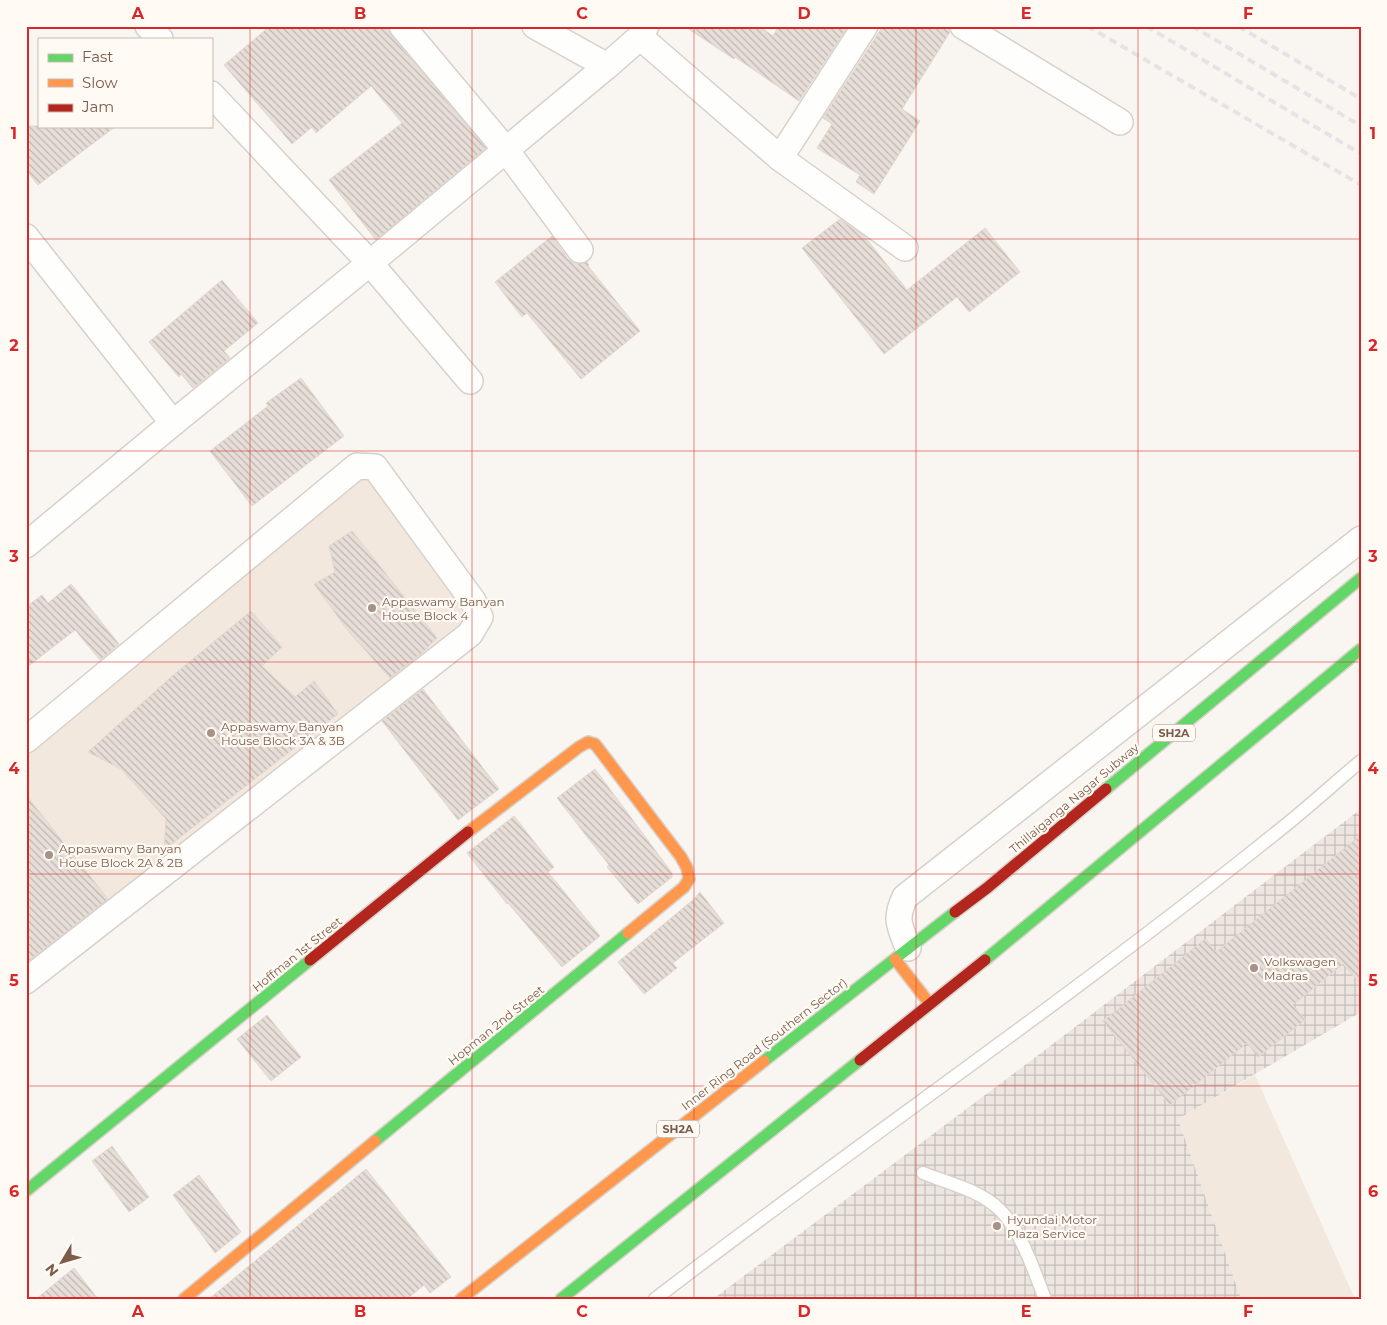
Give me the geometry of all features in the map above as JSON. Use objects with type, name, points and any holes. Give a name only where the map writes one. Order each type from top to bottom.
[{"type":"main road","name":"Thillaiganga Nagar Subway","points":[[901,954],[987,888],[1361,578]]},
{"type":"main road","points":[[561,1299],[1020,932],[1361,649]]},
{"type":"main road","name":"Hoffman 1st Street","points":[[26,1191],[459,839],[588,742]]},
{"type":"main road","name":"Hopman 2nd Street","points":[[184,1299],[684,887],[689,879],[687,868],[681,857],[602,751],[595,744],[588,742]]},
{"type":"main road","points":[[901,954],[929,1003]]},
{"type":"main road","name":"Inner Ring Road (Southern Sector)","points":[[461,1299],[901,954]]},
{"type":"street","points":[[148,26],[159,38]]},
{"type":"street","points":[[402,26],[506,150],[580,250]]},
{"type":"street","points":[[535,26],[607,66]]},
{"type":"street","points":[[780,158],[864,26]]},
{"type":"street","points":[[963,26],[1120,122]]},
{"type":"street","points":[[26,545],[607,66],[643,31],[780,158],[905,248]]},
{"type":"street","points":[[212,95],[370,263],[470,381]]},
{"type":"street","points":[[26,237],[173,423]]},
{"type":"street","points":[[26,740],[357,466],[375,467],[473,601],[480,617],[470,634],[26,980]]},
{"type":"street","points":[[901,954],[898,920],[900,907],[905,898],[1361,539]]},
{"type":"lane","points":[[655,1299],[731,1240],[1096,972],[1273,836],[1361,761]]},
{"type":"lane","points":[[923,1173],[975,1193],[1000,1210],[1012,1226],[1026,1251],[1045,1299]]},
{"type":"shaded area","points":[[375,467],[480,617],[26,981],[26,740]]},
{"type":"shaded area","points":[[1361,809],[1361,1012],[1178,1119],[1241,1299],[713,1299],[1037,1056]]},
{"type":"shaded area","points":[[1255,1075],[1355,1299],[1241,1299],[1178,1119]]},
{"type":"building","points":[[270,26],[388,26],[391,35],[486,148],[376,240],[329,180],[402,123],[371,86],[316,133],[312,127],[292,144],[224,65]]},
{"type":"building","points":[[684,26],[759,26],[773,36],[779,26],[841,26],[846,29],[799,101],[735,57],[734,59]]},
{"type":"building","points":[[883,26],[949,26],[950,32],[902,109],[920,121],[874,194],[856,182],[860,175],[817,148],[832,124],[823,118]]},
{"type":"building","points":[[26,126],[38,126],[38,128],[113,128],[38,185],[26,170]]},
{"type":"building","points":[[840,219],[865,237],[907,290],[985,228],[1020,272],[969,312],[957,297],[884,354],[802,248]]},
{"type":"building","points":[[552,236],[568,259],[574,263],[581,264],[587,262],[588,266],[640,331],[581,379],[527,313],[522,317],[495,282]]},
{"type":"building","points":[[222,280],[258,323],[224,351],[230,358],[193,388],[181,374],[179,377],[149,342]]},
{"type":"building","points":[[301,378],[344,436],[252,506],[210,451],[268,406],[266,403]]},
{"type":"building","name":"Appaswamy Banyan House Block 4","points":[[352,531],[437,638],[423,652],[390,678],[349,632],[314,584],[335,572],[329,546]]},
{"type":"building","points":[[71,584],[119,644],[100,660],[75,630],[26,668],[26,607],[42,595],[48,603]]},
{"type":"building","name":"Appaswamy Banyan House Block 3A & 3B","points":[[251,611],[282,647],[262,666],[295,697],[314,681],[338,714],[164,850],[166,819],[121,769],[88,752],[171,677]]},
{"type":"building","points":[[423,689],[499,789],[458,820],[382,721]]},
{"type":"building","points":[[595,769],[672,873],[672,877],[638,904],[607,867],[609,865],[557,798]]},
{"type":"building","name":"Appaswamy Banyan House Block 2A & 2B","points":[[26,795],[108,899],[26,963]]},
{"type":"building","points":[[514,816],[554,867],[548,872],[600,936],[562,967],[507,904],[467,853]]},
{"type":"building","name":"Volkswagen Madras","points":[[1361,835],[1361,985],[1343,964],[1293,1005],[1305,1020],[1258,1057],[1247,1043],[1170,1105],[1103,1021],[1205,939],[1216,952]]},
{"type":"building","points":[[700,892],[724,923],[673,963],[677,968],[644,994],[618,962]]},
{"type":"building","points":[[267,1015],[301,1057],[271,1081],[237,1039]]},
{"type":"building","points":[[112,1146],[149,1197],[129,1212],[92,1161]]},
{"type":"building","points":[[366,1169],[451,1277],[430,1293],[424,1285],[407,1299],[209,1299]]},
{"type":"building","points":[[199,1175],[241,1232],[215,1253],[173,1195]]},
{"type":"building","points":[[74,1268],[98,1299],[36,1299]]},
{"type":"railway","points":[[1087,26],[1361,185]]},
{"type":"railway","points":[[1146,26],[1361,154]]},
{"type":"railway","points":[[1192,26],[1361,126]]},
{"type":"railway","points":[[1238,26],[1361,99]]},
{"type":"traffic: fast","points":[[1106,789],[1361,578]]},
{"type":"traffic: fast","points":[[985,960],[1361,649]]},
{"type":"traffic: fast","points":[[764,1061],[955,912]]},
{"type":"traffic: fast","points":[[375,1141],[628,933]]},
{"type":"traffic: fast","points":[[26,1191],[310,960]]},
{"type":"traffic: fast","points":[[561,1299],[860,1060]]},
{"type":"traffic: slow","points":[[468,832],[579,747],[588,742],[595,744],[681,857],[687,868],[689,879],[684,887],[628,933]]},
{"type":"traffic: slow","points":[[895,959],[929,1003]]},
{"type":"traffic: slow","points":[[461,1299],[764,1061]]},
{"type":"traffic: slow","points":[[184,1299],[375,1141]]},
{"type":"traffic: jam","points":[[955,912],[987,888],[1106,789]]},
{"type":"traffic: jam","points":[[310,960],[468,832]]},
{"type":"traffic: jam","points":[[860,1060],[985,960]]},
{"type":"place","name":"Appaswamy Banyan House Block 4","points":[[372,608]]},
{"type":"place","name":"Appaswamy Banyan House Block 3A & 3B","points":[[211,733]]},
{"type":"place","name":"Appaswamy Banyan House Block 2A & 2B","points":[[49,855]]},
{"type":"place","name":"Volkswagen Madras","points":[[1254,968]]},
{"type":"place","name":"Hyundai Motor Plaza Service","points":[[997,1226]]}]
